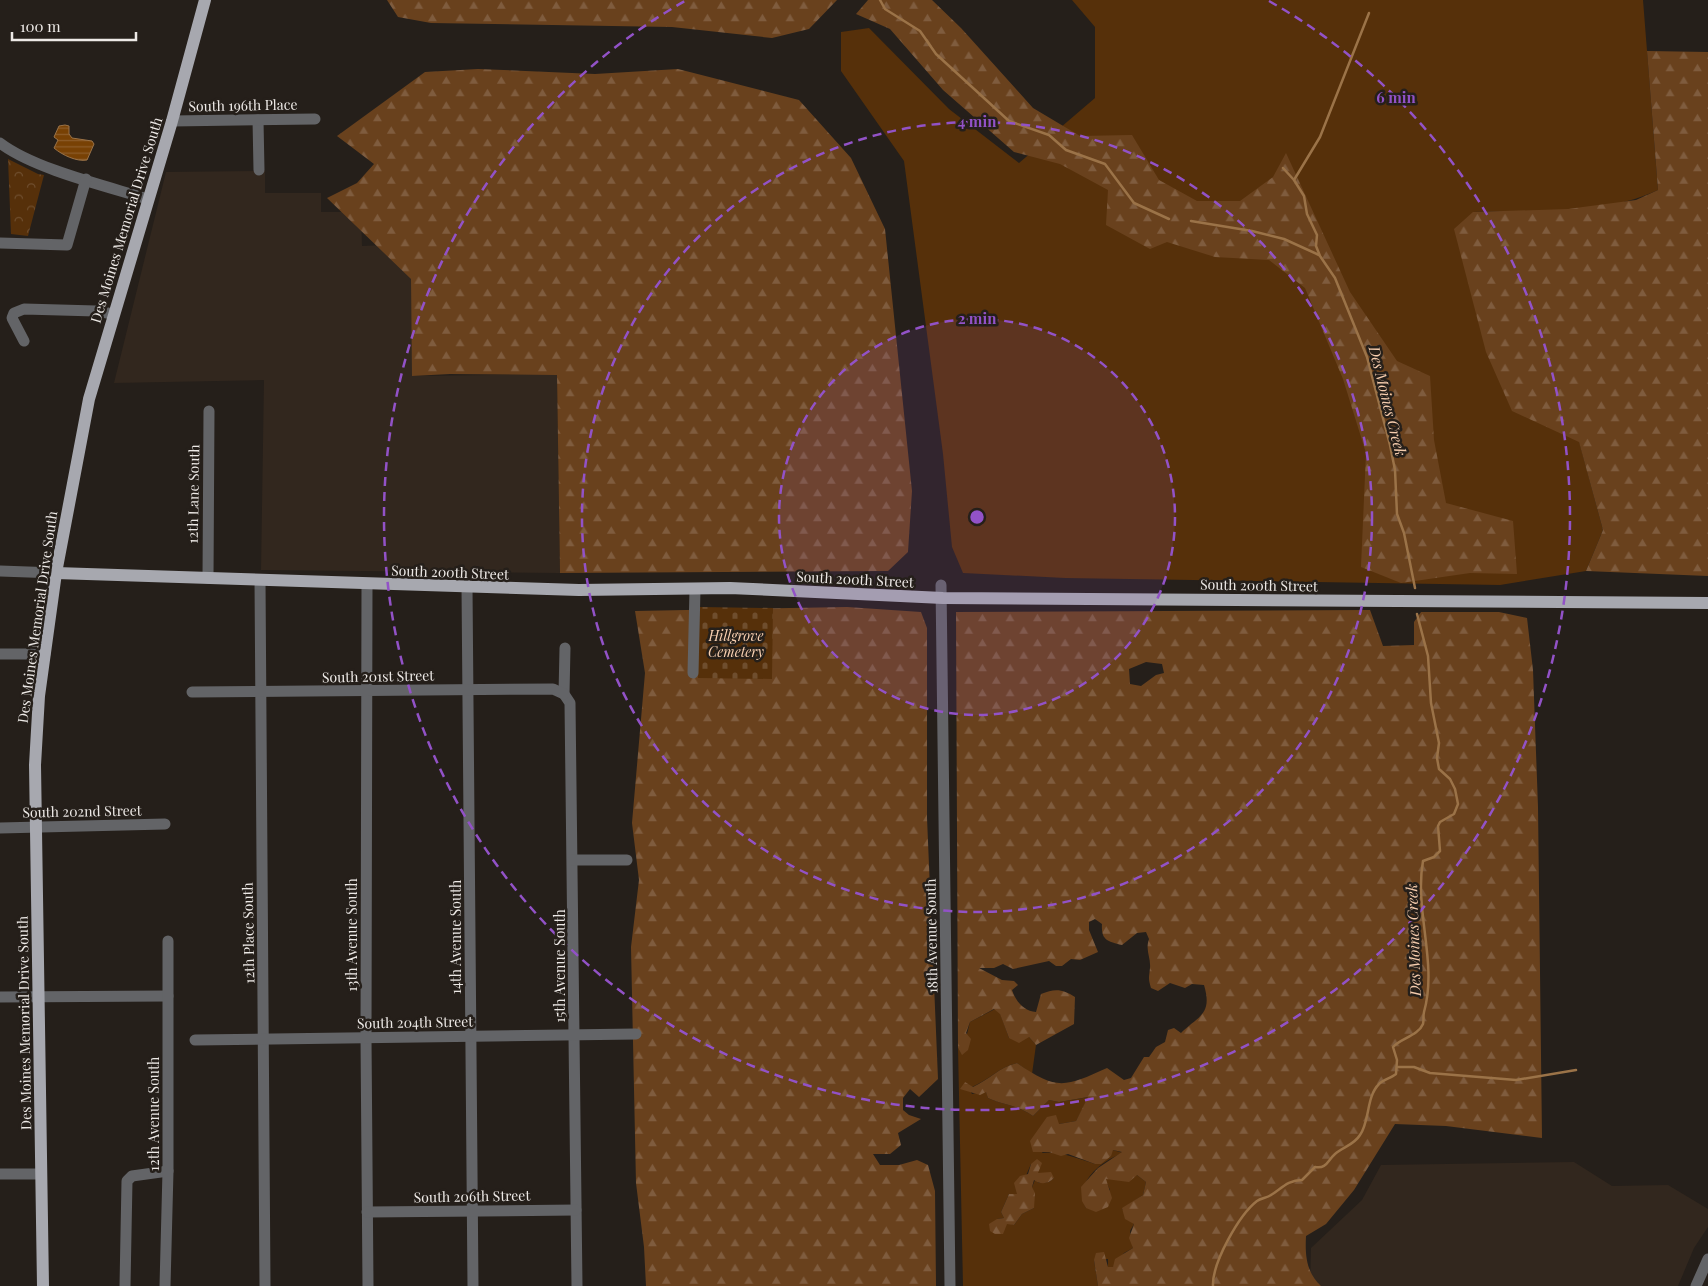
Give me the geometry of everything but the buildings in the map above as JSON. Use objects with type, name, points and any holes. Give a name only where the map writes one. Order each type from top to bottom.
[{"type":"main road","name":"Des Moines Memorial Drive South","points":[[44,1286],[36,827],[36,719],[44,654],[56,573],[89,399],[172,121],[205,0]]},
{"type":"main road","name":"South 200th Street","points":[[56,573],[626,591],[695,589],[796,590],[943,598],[1708,603]]},
{"type":"street","name":"South 196th Place","points":[[172,121],[315,119]]},
{"type":"street","points":[[258,120],[258,170]]},
{"type":"street","points":[[0,143],[31,160],[148,200]]},
{"type":"street","points":[[0,243],[67,245],[86,179]]},
{"type":"street","points":[[24,341],[12,318],[14,313],[24,310],[96,311],[113,314]]},
{"type":"street","name":"12th Lane South","points":[[208,578],[209,411]]},
{"type":"street","name":"South 200th Street","points":[[0,571],[56,573]]},
{"type":"street","name":"12th Place South","points":[[260,580],[265,1286]]},
{"type":"street","name":"13th Avenue South","points":[[367,584],[366,1038],[368,1286]]},
{"type":"street","name":"18th Avenue South","points":[[941,585],[943,598],[950,1286]]},
{"type":"street","name":"14th Avenue South","points":[[467,587],[473,1286]]},
{"type":"street","points":[[693,673],[695,589]]},
{"type":"street","name":"15th Avenue South","points":[[565,648],[564,694],[570,703],[573,860],[577,1286]]},
{"type":"street","points":[[0,654],[44,654]]},
{"type":"street","name":"South 201st Street","points":[[192,692],[553,689],[564,694]]},
{"type":"street","name":"South 202nd Street","points":[[0,828],[165,824]]},
{"type":"street","points":[[573,860],[626,860]]},
{"type":"street","name":"12th Avenue South","points":[[165,1286],[168,1171],[168,941]]},
{"type":"street","points":[[0,997],[168,996]]},
{"type":"street","name":"South 204th Street","points":[[195,1040],[636,1034]]},
{"type":"street","points":[[125,1286],[127,1181],[132,1176],[168,1171]]},
{"type":"street","points":[[0,1174],[41,1174]]},
{"type":"street","name":"South 206th Street","points":[[367,1212],[576,1210]]},
{"type":"street","points":[[1696,1286],[1708,1258]]},
{"type":"shaded area","points":[[59,126],[69,126],[69,134],[72,138],[92,141],[94,144],[87,160],[70,157],[54,148],[58,140],[54,137]]},
{"type":"shaded area","points":[[265,171],[265,193],[321,193],[321,212],[361,212],[362,246],[385,245],[411,279],[413,376],[557,374],[560,573],[261,570],[264,380],[114,383],[166,172]]},
{"type":"shaded area","points":[[1574,1162],[1612,1186],[1668,1185],[1708,1209],[1708,1227],[1694,1248],[1678,1286],[1310,1286],[1311,1248],[1362,1200],[1381,1165]]},
{"type":"green space","points":[[387,0],[837,0],[809,29],[772,38],[672,27],[431,23],[398,17]]},
{"type":"green space","points":[[868,0],[932,0],[961,28],[1033,108],[1080,136],[1132,135],[1159,180],[1197,201],[1240,201],[1273,177],[1286,153],[1350,292],[1397,361],[1430,376],[1434,440],[1446,503],[1513,521],[1517,574],[1470,573],[1401,583],[1361,567],[1366,453],[1343,379],[1305,288],[1269,260],[1215,257],[1167,242],[1150,249],[1106,225],[1108,190],[1060,164],[1014,152],[943,90],[890,29],[856,14]]},
{"type":"green space","points":[[1072,0],[1643,0],[1658,190],[1637,198],[1591,208],[1473,212],[1512,410],[1579,441],[1603,530],[1586,571],[1500,585],[1065,578],[963,573],[952,547],[943,454],[904,161],[841,71],[841,32],[869,28],[949,109],[1019,163],[1095,98],[1095,27]]},
{"type":"green space","points":[[1647,51],[1708,52],[1708,576],[1586,571],[1603,530],[1579,442],[1512,411],[1486,352],[1454,229],[1473,212],[1568,209],[1636,200],[1658,190]]},
{"type":"green space","points":[[478,69],[595,74],[678,69],[799,100],[851,158],[885,229],[912,491],[908,552],[888,571],[560,573],[557,375],[450,374],[412,376],[411,279],[327,198],[357,183],[374,164],[337,136],[425,72]]},
{"type":"green space","points":[[8,159],[38,174],[44,175],[28,236],[11,234]]},
{"type":"green space","name":"Hillgrove Cemetery","points":[[699,607],[773,608],[772,679],[698,678]]},
{"type":"green space","points":[[847,607],[921,612],[927,628],[927,818],[938,1079],[919,1097],[910,1089],[903,1098],[903,1110],[909,1115],[921,1119],[898,1133],[901,1145],[890,1154],[873,1154],[880,1165],[899,1165],[917,1160],[928,1165],[935,1191],[936,1286],[646,1286],[644,1247],[636,1183],[631,947],[639,880],[632,823],[645,673],[635,611]]},
{"type":"green space","points":[[1370,610],[1383,646],[1414,645],[1414,622],[1421,612],[1499,612],[1527,618],[1533,670],[1538,807],[1542,1138],[1446,1126],[1395,1124],[1354,1190],[1326,1224],[1306,1236],[1309,1269],[1321,1286],[1098,1286],[1094,1260],[1096,1253],[1104,1252],[1108,1267],[1113,1267],[1115,1259],[1133,1248],[1129,1238],[1134,1224],[1125,1219],[1122,1208],[1143,1195],[1146,1182],[1137,1175],[1129,1182],[1106,1179],[1112,1198],[1108,1207],[1096,1212],[1086,1208],[1082,1201],[1081,1187],[1098,1168],[1122,1152],[1113,1150],[1111,1156],[1101,1164],[1095,1164],[1068,1154],[1061,1156],[1049,1152],[1033,1152],[1030,1141],[1047,1117],[1056,1115],[1059,1124],[1076,1121],[1088,1097],[1059,1102],[1049,1100],[1033,1116],[1021,1109],[988,1098],[986,1092],[980,1095],[960,1089],[965,1082],[973,1087],[1005,1067],[1017,1063],[1052,1082],[1071,1082],[1107,1068],[1124,1080],[1131,1078],[1144,1057],[1149,1057],[1156,1047],[1165,1042],[1168,1030],[1174,1028],[1181,1033],[1202,1014],[1207,1003],[1204,985],[1192,984],[1185,988],[1170,983],[1158,991],[1151,988],[1149,980],[1149,939],[1146,932],[1137,933],[1122,945],[1106,939],[1102,924],[1095,919],[1089,922],[1089,930],[1098,952],[1080,960],[1071,959],[1062,966],[1056,966],[1049,961],[1013,969],[1003,964],[994,968],[979,968],[1002,980],[1014,981],[1018,985],[1012,990],[1016,998],[1024,1008],[1032,1011],[1036,1012],[1041,994],[1055,990],[1071,994],[1075,997],[1074,1024],[1036,1045],[1029,1037],[1019,1043],[1009,1038],[1000,1014],[994,1009],[970,1022],[966,1033],[971,1039],[968,1050],[962,1055],[958,1048],[956,612]],"holes":[[[1146,662],[1162,664],[1164,673],[1156,675],[1141,686],[1130,684],[1129,669]]]},
{"type":"green space","points":[[995,1009],[1000,1013],[1009,1038],[1029,1037],[1036,1045],[1032,1074],[1017,1063],[1011,1065],[972,1087],[966,1083],[972,1094],[986,1091],[988,1098],[1021,1109],[1033,1116],[1049,1100],[1059,1102],[1089,1097],[1076,1121],[1059,1124],[1042,1153],[1061,1154],[1095,1164],[1113,1150],[1123,1153],[1106,1161],[1091,1174],[1083,1190],[1086,1208],[1110,1190],[1105,1179],[1137,1175],[1146,1182],[1143,1195],[1122,1209],[1134,1224],[1130,1231],[1133,1248],[1124,1253],[1113,1267],[1108,1267],[1108,1259],[1094,1260],[1098,1286],[963,1286],[958,1048],[962,1054],[970,1022]],"holes":[[[1031,1164],[1038,1173],[1054,1178],[1049,1182],[1039,1183],[1035,1180],[1032,1187],[1034,1208],[1022,1214],[1014,1225],[997,1219],[1004,1218],[1001,1212],[1009,1194],[1018,1194]]]},
{"type":"green space","points":[[1037,1159],[1042,1163],[1038,1173],[1051,1172],[1054,1178],[1044,1183],[1034,1180],[1032,1187],[1035,1193],[1034,1208],[1022,1214],[1014,1225],[1007,1224],[1003,1234],[995,1234],[990,1231],[989,1224],[997,1219],[1004,1218],[1001,1212],[1009,1194],[1017,1194],[1014,1183],[1020,1176],[1028,1174],[1031,1164]]},
{"type":"waterway","name":"Des Moines Creek","points":[[880,0],[885,9],[920,31],[936,54],[1009,121],[1049,135],[1066,150],[1105,164],[1134,203],[1169,219]]},
{"type":"waterway","name":"Des Moines Creek","points":[[1294,180],[1320,137],[1369,13]]},
{"type":"waterway","name":"Des Moines Creek","points":[[1283,168],[1294,180],[1304,196],[1307,214],[1317,235],[1316,246],[1320,256],[1335,278],[1367,357],[1390,445],[1395,470],[1397,514],[1404,533],[1415,588]]},
{"type":"waterway","name":"Des Moines Creek","points":[[1191,221],[1252,231],[1284,239],[1319,255]]},
{"type":"waterway","name":"Des Moines Creek","points":[[1213,1286],[1217,1265],[1228,1240],[1250,1208],[1260,1199],[1269,1196],[1289,1183],[1302,1180],[1315,1167],[1324,1166],[1341,1149],[1352,1144],[1358,1138],[1363,1129],[1375,1089],[1396,1074],[1397,1060],[1393,1047],[1421,1028],[1423,1024],[1428,993],[1427,956],[1421,899],[1423,861],[1434,857],[1440,851],[1438,826],[1440,822],[1454,814],[1458,804],[1455,789],[1450,779],[1439,769],[1437,758],[1439,743],[1431,703],[1428,656],[1417,614]]},
{"type":"waterway","name":"Des Moines Creek","points":[[1397,1067],[1414,1067],[1430,1073],[1516,1080],[1576,1070]]}]
